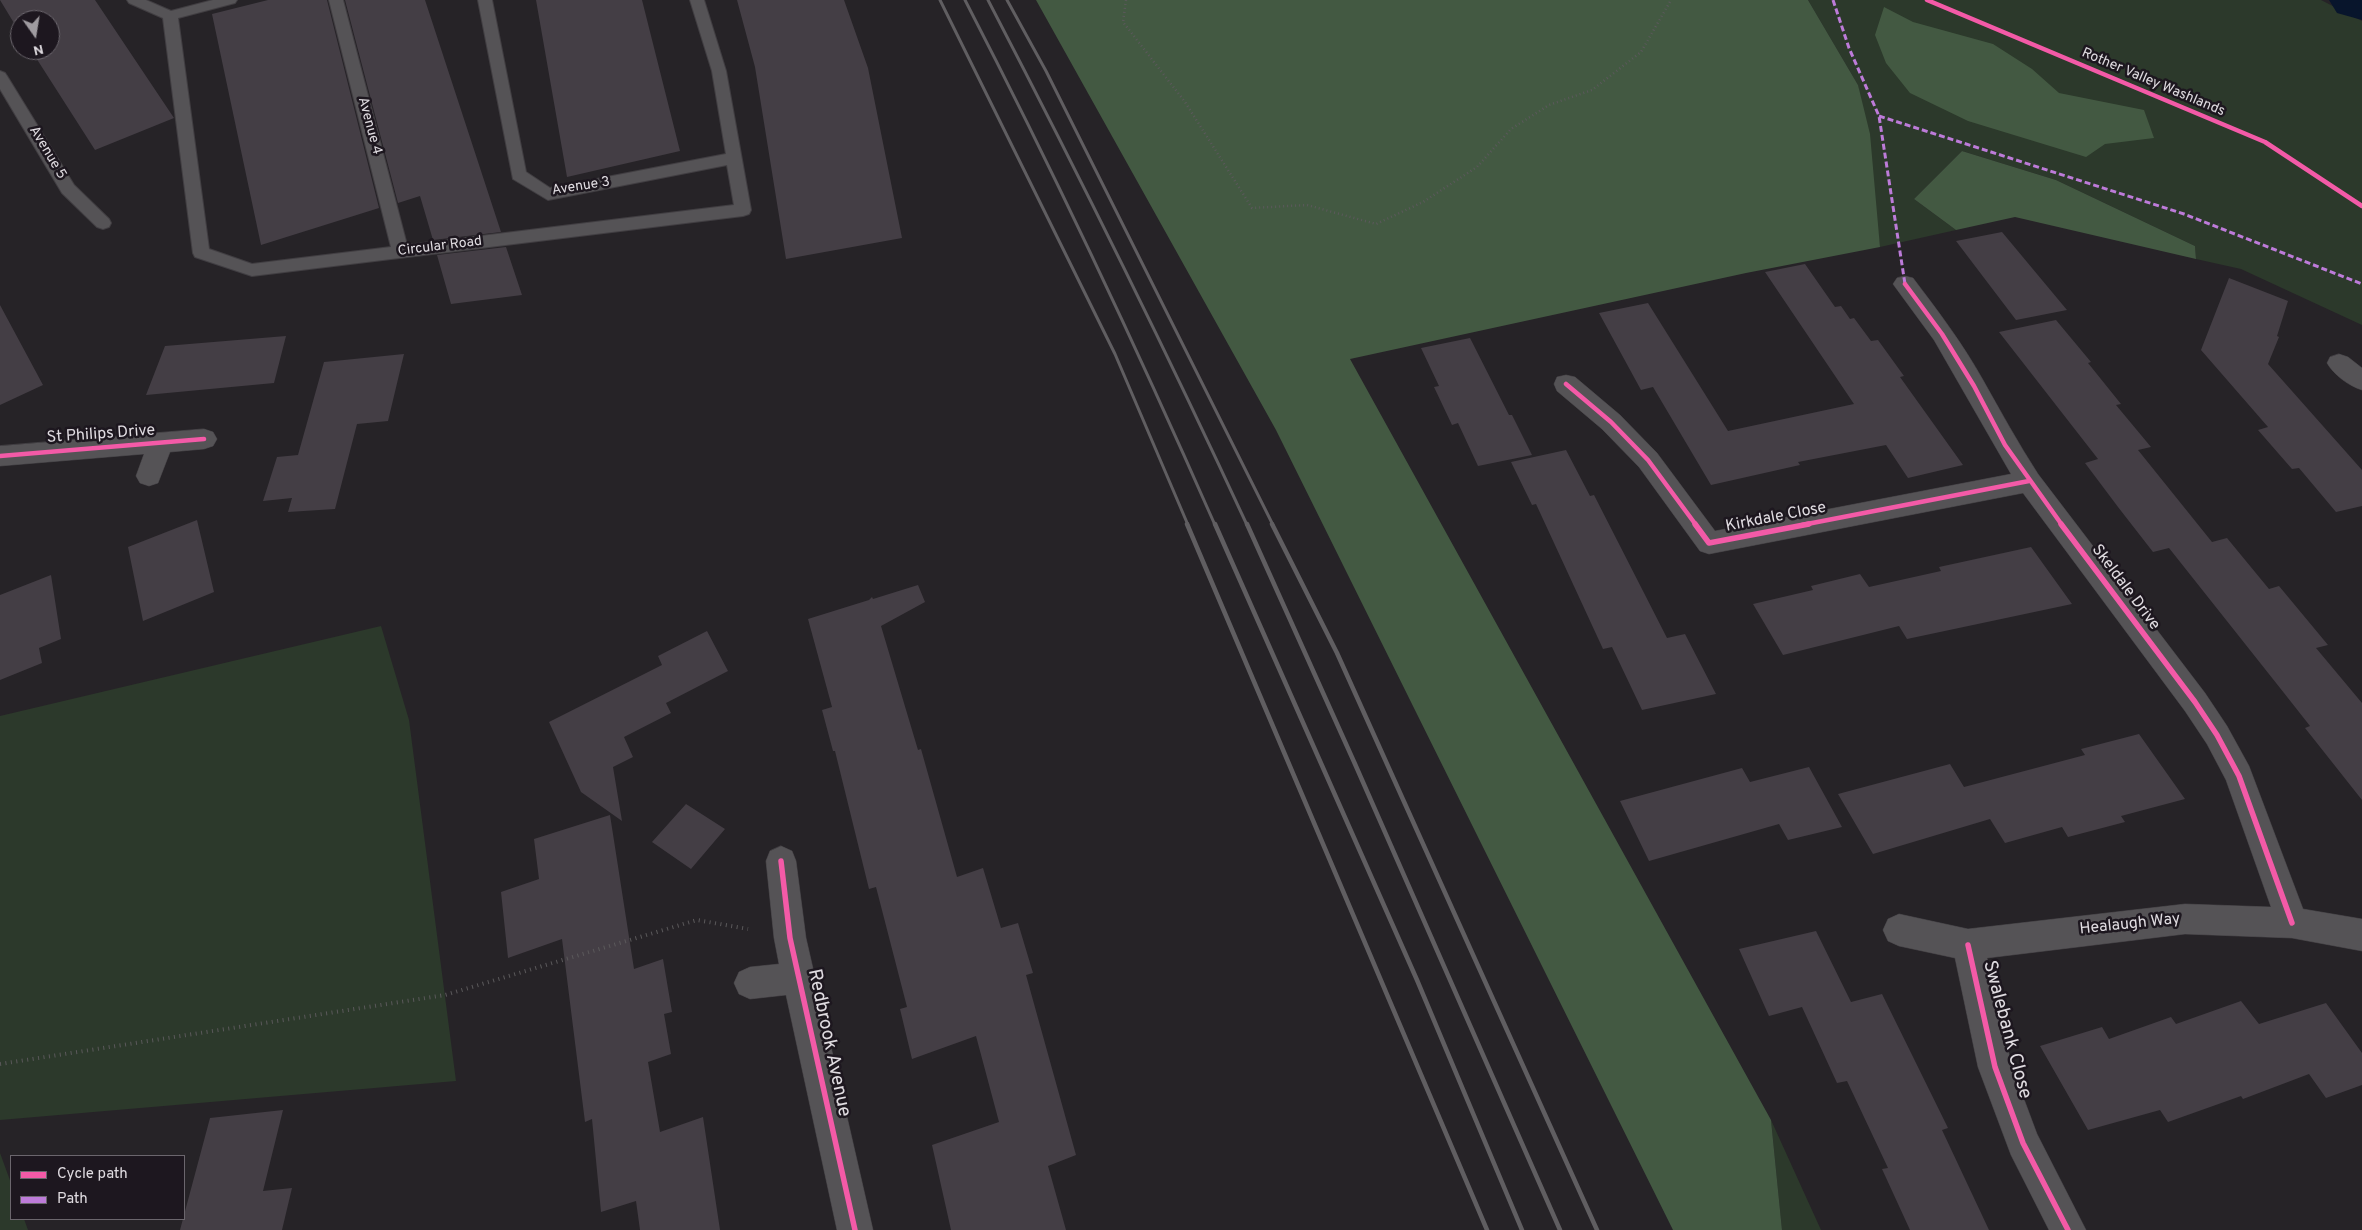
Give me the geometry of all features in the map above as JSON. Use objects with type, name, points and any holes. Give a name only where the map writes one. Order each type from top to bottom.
[{"type":"street","name":"Skeldale Drive","points":[[1905,284],[1942,334],[1974,386],[2004,445],[2195,702],[2217,735],[2239,776],[2292,923]]},
{"type":"street","points":[[2339,363],[2362,381]]},
{"type":"street","name":"Kirkdale Close","points":[[1566,384],[1611,422],[1648,460],[1709,543],[2029,481]]},
{"type":"street","name":"St Philips Drive","points":[[0,456],[204,439]]},
{"type":"street","name":"St Philips Drive","points":[[149,476],[160,443]]},
{"type":"street","name":"Redbrook Avenue","points":[[780,861],[790,938],[798,978],[855,1230]]},
{"type":"street","name":"Healaugh Way","points":[[1899,930],[1968,945],[2185,918],[2292,923],[2362,934]]},
{"type":"street","name":"Swalebank Close","points":[[1968,945],[1996,1067],[2023,1143],[2068,1230]]},
{"type":"street","name":"Redbrook Avenue","points":[[750,983],[798,978]]},
{"type":"lane","points":[[134,0],[170,16],[230,0]]},
{"type":"lane","name":"Avenue 4","points":[[336,0],[401,252]]},
{"type":"lane","name":"Avenue 3","points":[[485,0],[519,174],[548,194],[734,158]]},
{"type":"lane","name":"Circular Road","points":[[170,16],[201,253],[252,270],[743,210],[719,71],[697,0]]},
{"type":"lane","name":"Avenue 5","points":[[0,76],[68,189],[103,223]]},
{"type":"path","points":[[1126,0],[1123,22],[1184,102],[1252,208],[1307,205],[1376,224],[1423,202],[1477,167],[1511,129],[1518,124],[1550,105],[1592,90],[1641,52],[1671,0]]},
{"type":"path","points":[[0,1064],[445,995],[697,920],[790,938]]},
{"type":"green space","points":[[1036,0],[1808,0],[1858,85],[1870,134],[1880,247],[1746,273],[1350,359],[1771,1120],[1782,1230],[1673,1230],[1276,430]]},
{"type":"green space","points":[[1808,0],[2321,0],[2362,21],[2362,325],[2241,269],[2196,259],[2195,246],[2056,180],[1962,151],[1914,199],[1956,230],[1880,247],[1858,85]]},
{"type":"green space","points":[[1884,7],[1913,22],[1993,44],[2032,69],[2059,93],[2144,110],[2154,138],[2105,144],[2086,157],[1968,121],[1910,93],[1886,63],[1875,35]]},
{"type":"green space","points":[[1962,151],[2056,180],[2195,246],[2196,259],[2015,217],[1956,230],[1914,199]]},
{"type":"green space","points":[[381,626],[409,720],[456,1081],[0,1120],[0,716]]},
{"type":"green space","points":[[1771,1120],[1821,1230],[1782,1230]]},
{"type":"green space","points":[[0,1153],[10,1180],[10,1220],[24,1220],[28,1230],[0,1230]]},
{"type":"building","points":[[0,0],[95,0],[174,118],[95,150],[37,60],[60,60],[60,10],[10,10],[10,16]]},
{"type":"building","points":[[268,0],[327,0],[379,208],[261,245],[212,14]]},
{"type":"building","points":[[345,0],[425,0],[501,232],[433,240],[420,196],[398,203]]},
{"type":"building","points":[[536,0],[642,0],[680,151],[567,177]]},
{"type":"building","points":[[737,0],[844,0],[868,68],[902,238],[786,259],[755,67]]},
{"type":"building","points":[[2002,232],[2067,310],[2016,320],[1956,241]]},
{"type":"building","points":[[506,247],[522,295],[451,304],[437,255]]},
{"type":"building","points":[[1805,264],[1835,307],[1841,306],[1850,319],[1854,318],[1871,341],[1878,340],[1904,376],[1900,377],[1963,465],[1908,478],[1886,445],[1798,462],[1800,465],[1711,485],[1653,387],[1641,390],[1599,313],[1648,303],[1728,431],[1854,404],[1765,272]]},
{"type":"building","points":[[2229,278],[2288,301],[2277,336],[2279,337],[2268,364],[2362,470],[2362,506],[2336,512],[2299,468],[2292,469],[2258,430],[2268,427],[2201,350]]},
{"type":"building","points":[[0,305],[43,385],[0,405]]},
{"type":"building","points":[[2056,320],[2091,362],[2088,363],[2121,404],[2116,405],[2151,447],[2138,450],[2212,542],[2227,538],[2269,589],[2279,586],[2328,645],[2316,648],[2362,703],[2362,800],[2305,728],[2310,726],[2169,548],[2153,552],[2118,507],[2085,463],[2098,459],[1999,332]]},
{"type":"building","points":[[286,336],[274,383],[146,395],[165,346]]},
{"type":"building","points":[[1470,338],[1509,415],[1512,415],[1532,455],[1478,466],[1458,423],[1452,425],[1434,387],[1439,386],[1421,348]]},
{"type":"building","points":[[404,354],[388,421],[357,424],[335,509],[288,512],[292,498],[263,501],[277,457],[298,455],[324,362]]},
{"type":"building","points":[[1566,450],[1590,496],[1594,495],[1667,638],[1685,634],[1716,694],[1642,710],[1612,647],[1603,649],[1536,504],[1532,505],[1511,462]]},
{"type":"building","points":[[197,520],[214,592],[143,621],[128,547]]},
{"type":"building","points":[[2031,547],[2072,604],[1907,639],[1899,626],[1783,655],[1753,604],[1813,590],[1811,586],[1860,574],[1869,587],[1941,571],[1939,567]]},
{"type":"building","points":[[51,575],[61,639],[39,648],[42,663],[0,680],[0,595]]},
{"type":"building","points":[[918,585],[925,602],[881,626],[918,750],[921,749],[957,877],[983,868],[1001,928],[1018,923],[1033,973],[1026,975],[1076,1155],[1048,1166],[1066,1230],[951,1230],[932,1145],[999,1122],[976,1036],[912,1059],[900,1009],[907,1007],[876,887],[869,889],[835,751],[833,751],[822,710],[832,707],[808,619],[869,600],[872,597],[873,599]]},
{"type":"building","points":[[707,631],[728,671],[666,703],[671,713],[624,737],[633,757],[613,767],[622,821],[581,792],[549,722],[662,665],[658,656]]},
{"type":"building","points":[[2139,734],[2185,799],[2121,816],[2125,822],[2068,837],[2062,827],[2005,843],[1990,819],[1873,854],[1838,794],[1950,764],[1964,787],[2085,755],[2081,749]]},
{"type":"building","points":[[1809,767],[1842,827],[1788,840],[1779,824],[1649,861],[1620,801],[1742,768],[1750,782]]},
{"type":"building","points":[[686,804],[725,829],[691,869],[652,842]]},
{"type":"building","points":[[610,815],[634,969],[663,959],[672,1012],[664,1014],[671,1054],[648,1062],[660,1132],[703,1117],[720,1230],[640,1230],[636,1201],[601,1212],[592,1119],[585,1122],[562,939],[508,958],[501,892],[539,879],[534,839]]},
{"type":"building","points":[[1816,931],[1851,1002],[1882,994],[1948,1128],[1942,1130],[1989,1230],[1910,1230],[1882,1169],[1888,1168],[1847,1081],[1837,1083],[1802,1007],[1769,1016],[1739,949]]},
{"type":"building","points":[[2241,1001],[2259,1024],[2326,1003],[2362,1053],[2362,1085],[2326,1098],[2309,1074],[2243,1099],[2241,1096],[2168,1122],[2160,1110],[2088,1130],[2040,1046],[2102,1027],[2109,1039],[2171,1017],[2176,1024]]},
{"type":"building","points":[[283,1110],[263,1191],[292,1188],[282,1230],[180,1230],[183,1220],[185,1220],[185,1211],[210,1118]]},
{"type":"waterway","points":[[2358,0],[2362,2]]},
{"type":"railway","points":[[940,0],[1115,354],[1188,525]]},
{"type":"railway","points":[[965,0],[1031,130],[1094,261],[1156,392],[1215,525]]},
{"type":"railway","points":[[988,0],[1120,261],[1247,525]]},
{"type":"railway","points":[[1007,0],[1046,71],[1273,525]]},
{"type":"railway","points":[[1187,524],[1487,1230]]},
{"type":"railway","points":[[1215,524],[1417,980],[1522,1230]]},
{"type":"railway","points":[[1247,524],[1560,1230]]},
{"type":"railway","points":[[1272,524],[1337,653],[1597,1230]]},
{"type":"marked path","points":[[1833,0],[1849,48],[1879,116],[1905,284]]},
{"type":"marked path","points":[[1879,116],[2184,214],[2362,284]]},
{"type":"cycle path","name":"Rother Valley Washlands","points":[[1927,0],[2265,142],[2362,206]]},
{"type":"cycle path","points":[[1905,284],[1942,334],[1974,386],[2005,445],[2029,481],[2195,702],[2217,735],[2239,776],[2292,923]]},
{"type":"cycle path","points":[[1566,384],[1611,422],[1648,460],[1709,543],[2029,481]]},
{"type":"cycle path","points":[[0,456],[204,439]]},
{"type":"cycle path","points":[[781,861],[790,938],[855,1230]]},
{"type":"cycle path","points":[[1968,945],[1995,1067],[2023,1143],[2068,1230]]}]
